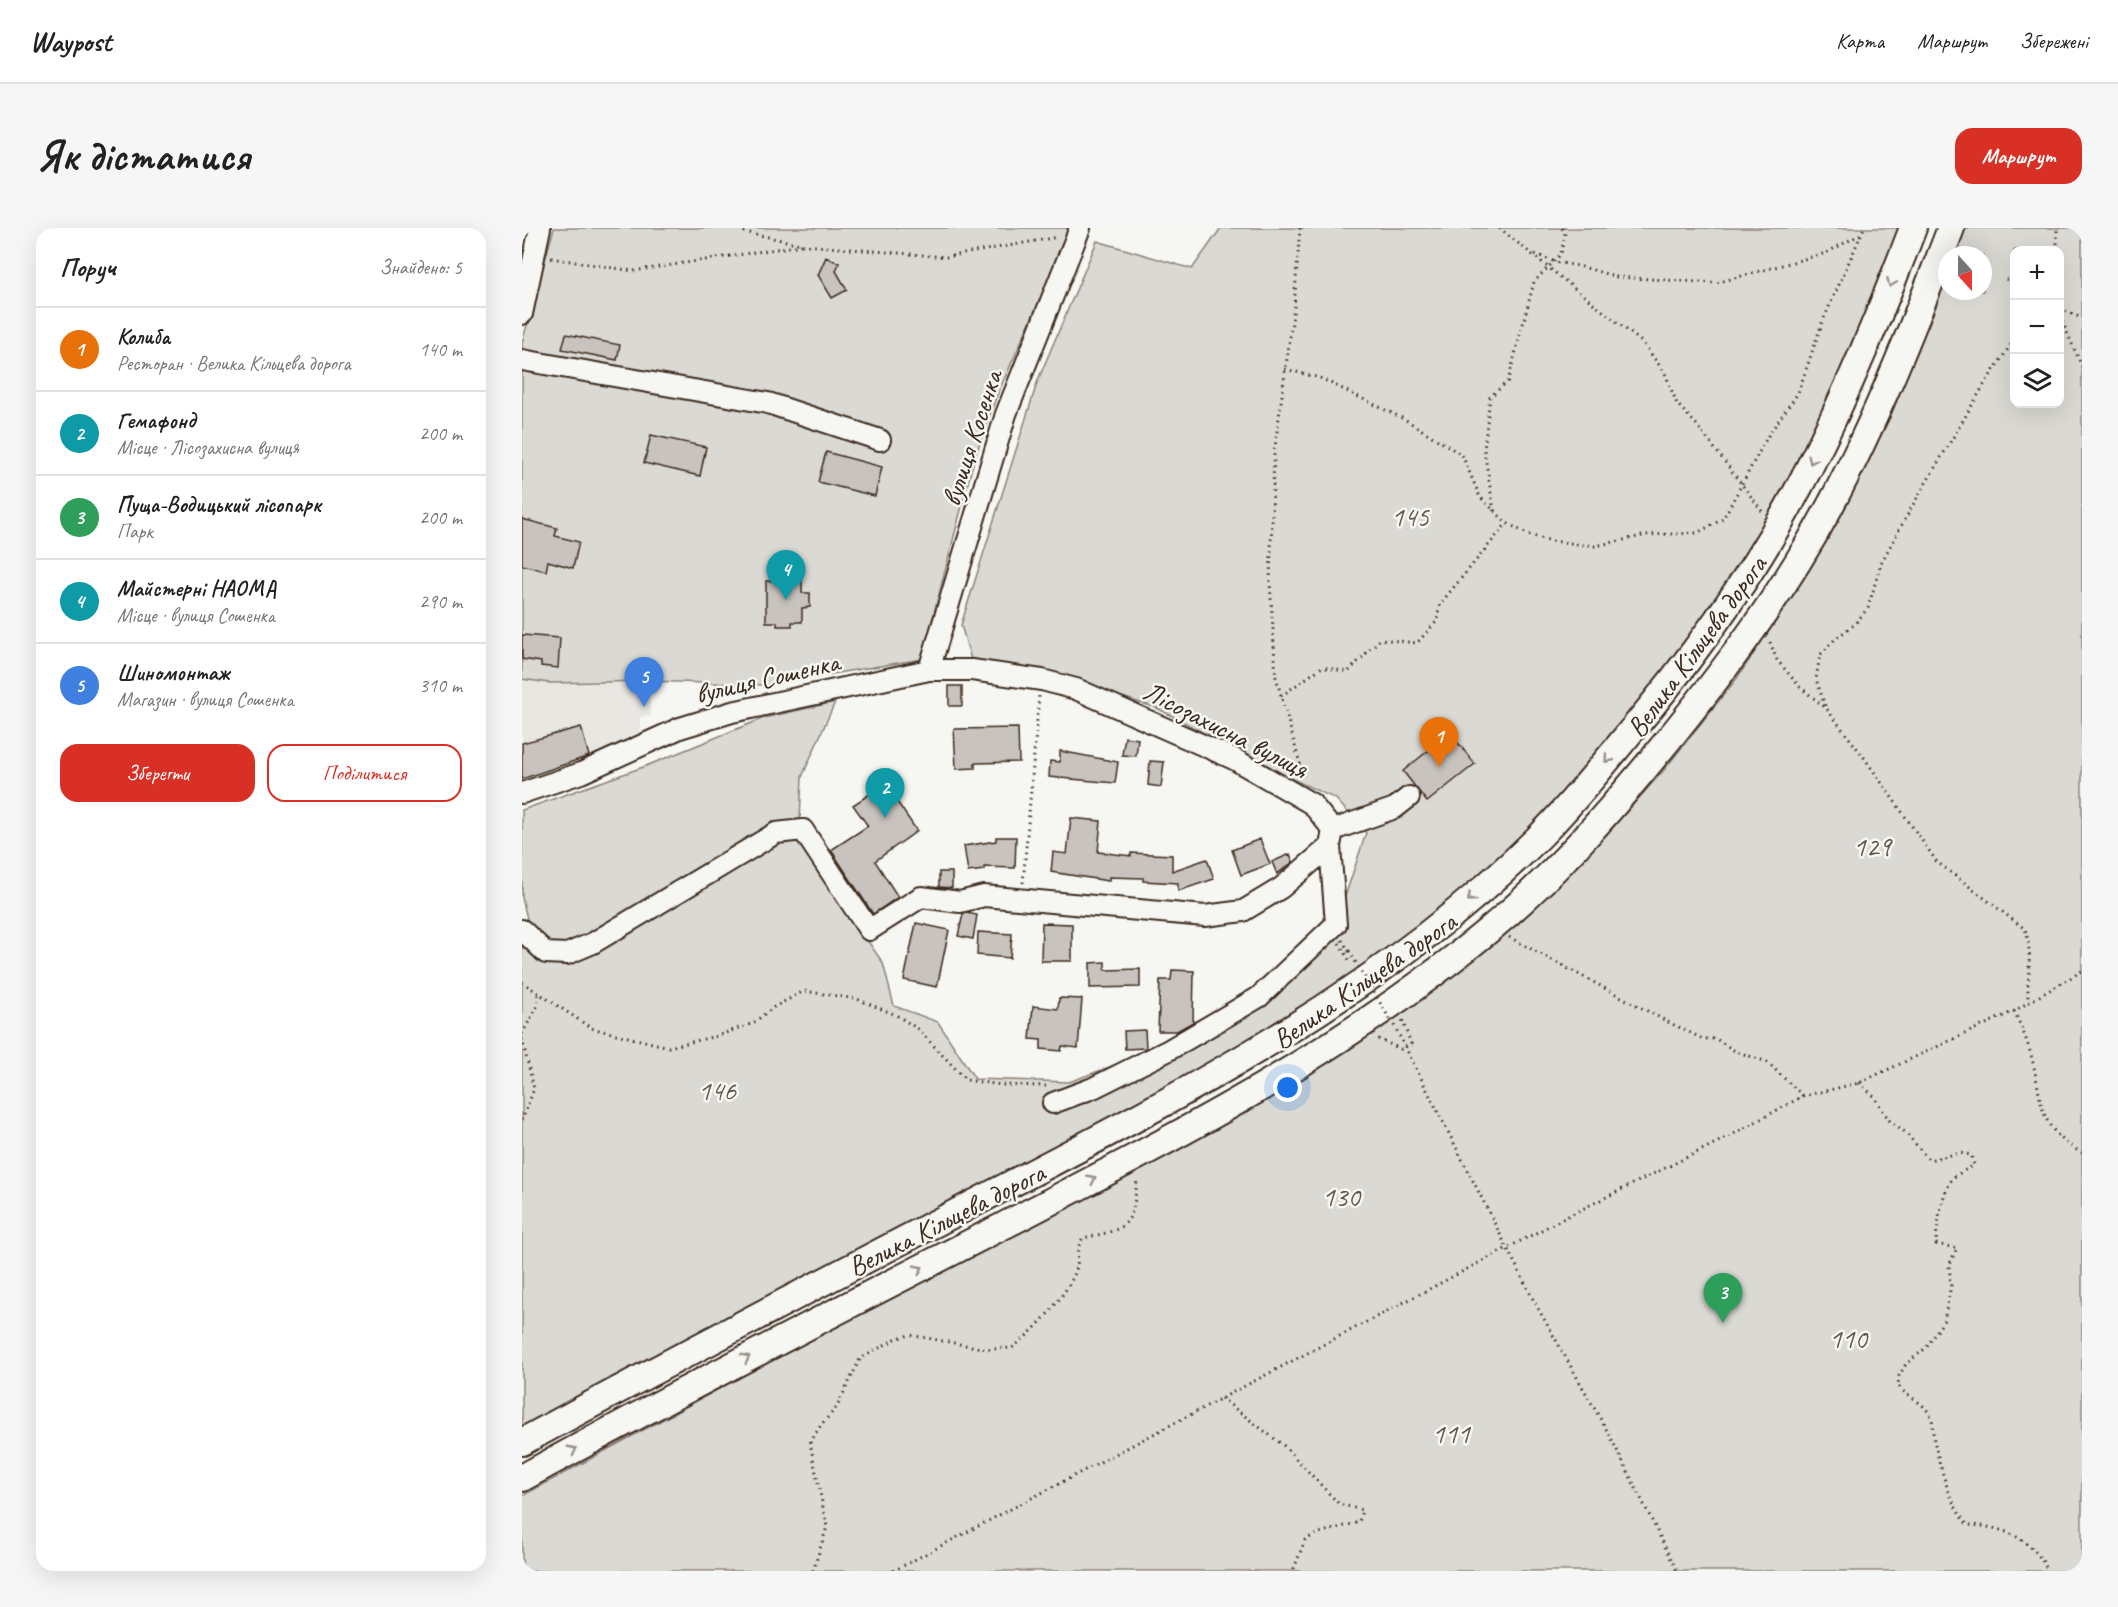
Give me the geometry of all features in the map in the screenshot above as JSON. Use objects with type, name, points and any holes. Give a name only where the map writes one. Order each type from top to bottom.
[{"type":"main road","name":"Велика Кільцева дорога","points":[[522,1442],[690,1351],[1182,1095],[1291,1030],[1381,968],[1475,894],[1540,836],[1603,765],[1678,675],[1737,591],[1797,492],[1848,384],[1913,228]]},
{"type":"main road","name":"Велика Кільцева дорога","points":[[522,1478],[695,1384],[1199,1124],[1312,1059],[1401,997],[1492,928],[1564,860],[1629,788],[1706,694],[1766,611],[1829,509],[1881,400],[1951,228]]},
{"type":"street","points":[[522,310],[540,228]]},
{"type":"street","name":"вулиця Косенка","points":[[929,669],[1006,414],[1078,231]]},
{"type":"street","points":[[522,360],[768,403],[880,440]]},
{"type":"street","name":"Лісозахисна вулиця","points":[[929,669],[972,670],[1042,680],[1076,688],[1234,759],[1312,804],[1331,838]]},
{"type":"street","name":"вулиця Сошенка","points":[[522,792],[581,773],[690,725],[732,712],[929,669]]},
{"type":"street","points":[[522,930],[546,953],[567,954],[593,943],[776,833],[803,830],[869,930],[921,897],[960,902],[984,896],[1205,916],[1243,911],[1281,888],[1331,838],[1395,808],[1409,797]]},
{"type":"street","points":[[1051,1095],[1092,1088],[1167,1051],[1259,998],[1336,924],[1331,838]]},
{"type":"path","points":[[740,228],[741,231],[804,245],[946,257],[1078,231]]},
{"type":"path","points":[[1300,228],[1274,453],[1270,581],[1275,677],[1312,804]]},
{"type":"path","points":[[1499,228],[1643,344],[1665,373],[1677,404],[1716,449],[1762,510]]},
{"type":"path","points":[[1494,512],[1484,450],[1491,397],[1508,381],[1534,282],[1561,254],[1565,233],[1562,228]]},
{"type":"path","points":[[1285,369],[1320,378],[1406,420],[1462,455],[1480,497],[1507,523],[1529,535],[1552,542],[1595,546],[1647,536],[1697,533],[1723,519],[1769,434],[1798,393],[1822,323],[1864,228]]},
{"type":"path","points":[[2057,228],[2057,246]]},
{"type":"path","points":[[1531,253],[1555,262],[1617,277],[1716,283],[1826,253],[1861,234]]},
{"type":"path","points":[[534,255],[633,271],[804,245]]},
{"type":"path","points":[[2006,279],[2010,282]]},
{"type":"path","points":[[2064,311],[2082,318]]},
{"type":"path","points":[[2064,325],[2082,367]]},
{"type":"path","points":[[1826,708],[1816,679],[1820,655],[1854,625],[1868,608],[1881,563],[1984,385],[2010,346]]},
{"type":"path","points":[[1281,696],[1322,667],[1348,672],[1380,639],[1417,643],[1437,621],[1440,604],[1507,523]]},
{"type":"path","points":[[1766,611],[1767,634],[1777,660],[1800,687],[1826,708],[1863,756],[1937,862],[2025,929],[2030,944],[2031,964],[2027,982],[2028,1000]]},
{"type":"path","points":[[1021,900],[1042,680]]},
{"type":"path","points":[[1492,928],[1702,1039],[1716,1039],[1735,1051],[1767,1062],[1803,1096]]},
{"type":"path","points":[[1349,960],[1343,946],[1405,1047],[1508,1247],[1609,1434],[1677,1571]]},
{"type":"path","points":[[893,1571],[1508,1247],[1728,1137],[1803,1096],[1859,1083],[2014,1011],[2028,1000],[2082,971]]},
{"type":"path","points":[[522,982],[591,1028],[669,1047],[717,1036],[753,1023],[774,1007],[804,991],[857,999],[896,1015],[918,1029],[966,1080],[1051,1095]]},
{"type":"path","points":[[522,1034],[538,1005],[538,993]]},
{"type":"path","points":[[1373,1037],[1401,1049],[1411,1044],[1399,1009]]},
{"type":"path","points":[[2014,1011],[2029,1048],[2038,1098],[2047,1120],[2065,1143],[2082,1153]]},
{"type":"path","points":[[522,1039],[534,1089],[522,1120]]},
{"type":"path","points":[[1859,1083],[1873,1095],[1889,1120],[1905,1132],[1929,1160],[1960,1153],[1971,1155],[1974,1165],[1954,1177],[1948,1187],[1936,1232],[1936,1244],[1957,1248],[1949,1265],[1949,1306],[1937,1334],[1927,1347],[1906,1364],[1898,1385],[1903,1392],[1921,1402],[1932,1418],[1940,1463],[1959,1517],[1968,1525],[1991,1526],[2022,1539],[2040,1555],[2048,1571]]},
{"type":"path","points":[[813,1571],[827,1527],[810,1443],[821,1425],[837,1407],[860,1359],[897,1338],[910,1335],[987,1349],[1012,1348],[1037,1325],[1076,1272],[1077,1247],[1083,1238],[1106,1234],[1126,1226],[1132,1214],[1137,1177]]},
{"type":"path","points":[[1221,1398],[1284,1446],[1339,1504],[1362,1510],[1359,1522],[1316,1534],[1305,1540],[1293,1571]]},
{"type":"shaded area","points":[[522,679],[549,683],[648,681],[651,716],[640,717],[640,732],[590,761],[522,779]]},
{"type":"green space","points":[[554,228],[1072,228],[995,400],[974,460],[922,659],[764,685],[648,681],[549,683],[522,679],[522,343]]},
{"type":"green space","name":"145","points":[[1221,228],[1913,228],[1737,591],[1540,836],[1291,1030],[522,1442],[522,935],[530,931],[522,898],[522,810],[646,766],[764,718],[835,702],[802,777],[799,841],[883,963],[894,1006],[938,1022],[975,1079],[1069,1082],[1174,1043],[1246,996],[1336,924],[1366,833],[1336,799],[1275,771],[1157,708],[1042,672],[972,663],[961,625],[1038,380],[1097,241],[1192,269]]},
{"type":"green space","points":[[1963,228],[2082,228],[2082,1571],[522,1571],[522,1496],[846,1320],[1252,1108],[1351,1044],[1556,882],[1606,835],[1664,770],[1737,678],[1785,607],[1842,509],[1890,418],[1938,295],[1938,300],[1992,300],[1992,246],[1956,246]]},
{"type":"building","points":[[826,257],[839,263],[836,271],[847,290],[832,298],[818,275]]},
{"type":"building","points":[[566,334],[620,345],[617,360],[562,349]]},
{"type":"building","points":[[651,435],[706,447],[700,476],[644,463]]},
{"type":"building","points":[[826,452],[882,467],[875,496],[818,482]]},
{"type":"building","points":[[522,519],[557,528],[555,536],[579,542],[573,568],[548,561],[546,571],[522,565]]},
{"type":"building","points":[[802,580],[802,593],[810,593],[810,607],[802,608],[802,622],[792,622],[792,626],[777,626],[777,622],[766,622],[766,581]]},
{"type":"building","points":[[522,635],[560,638],[558,668],[541,666],[541,662],[522,659]]},
{"type":"building","points":[[949,686],[962,686],[962,706],[949,706]]},
{"type":"building","points":[[581,727],[589,756],[522,779],[522,743]]},
{"type":"building","points":[[1018,728],[1019,762],[975,763],[975,768],[956,769],[954,729]]},
{"type":"building","points":[[1450,733],[1475,764],[1427,802],[1403,771]]},
{"type":"building","points":[[1125,737],[1138,739],[1136,756],[1122,755]]},
{"type":"building","points":[[1060,751],[1118,762],[1115,783],[1049,777],[1050,761],[1060,762]]},
{"type":"building","points":[[1150,761],[1164,762],[1161,787],[1148,785]]},
{"type":"building","points":[[885,784],[917,831],[875,861],[898,897],[873,914],[831,850],[868,826],[853,805]]},
{"type":"building","points":[[1071,818],[1101,821],[1098,852],[1131,856],[1131,853],[1172,855],[1172,871],[1207,859],[1214,879],[1178,891],[1178,883],[1143,881],[1143,878],[1109,877],[1109,881],[1051,872],[1053,852],[1067,854]]},
{"type":"building","points":[[996,837],[1016,837],[1015,868],[984,867],[984,870],[968,872],[964,846],[996,841]]},
{"type":"building","points":[[1260,839],[1270,864],[1241,875],[1232,850]]},
{"type":"building","points":[[1290,854],[1293,862],[1277,874],[1272,862]]},
{"type":"building","points":[[939,872],[952,872],[952,888],[939,887]]},
{"type":"building","points":[[963,914],[977,915],[973,939],[958,936]]},
{"type":"building","points":[[916,923],[949,930],[937,987],[904,980]]},
{"type":"building","points":[[1042,923],[1072,924],[1072,961],[1041,961]]},
{"type":"building","points":[[978,932],[1012,934],[1010,958],[977,955]]},
{"type":"building","points":[[1105,962],[1105,970],[1140,969],[1140,987],[1090,988],[1090,963]]},
{"type":"building","points":[[1172,970],[1194,971],[1193,1022],[1177,1031],[1158,1031],[1160,980],[1171,980]]},
{"type":"building","points":[[1059,998],[1082,999],[1078,1048],[1062,1046],[1061,1051],[1041,1049],[1041,1040],[1030,1039],[1033,1006],[1058,1009]]},
{"type":"building","points":[[1145,1030],[1146,1048],[1125,1049],[1124,1031]]},
{"type":"place","name":"Майстерні НАОМА","points":[[786,600]]},
{"type":"place","name":"Шиномонтаж","points":[[644,707]]},
{"type":"place","name":"Колиба","points":[[1439,767]]},
{"type":"place","name":"Гемафонд","points":[[885,818]]},
{"type":"place","name":"Пуща-Водицький лісопарк","points":[[1723,1323]]},
{"type":"park label","name":"129","points":[[1872,846]]},
{"type":"park label","name":"146","points":[[717,1090]]},
{"type":"park label","name":"130","points":[[1341,1196]]},
{"type":"park label","name":"110","points":[[1848,1338]]},
{"type":"park label","name":"111","points":[[1451,1433]]}]
